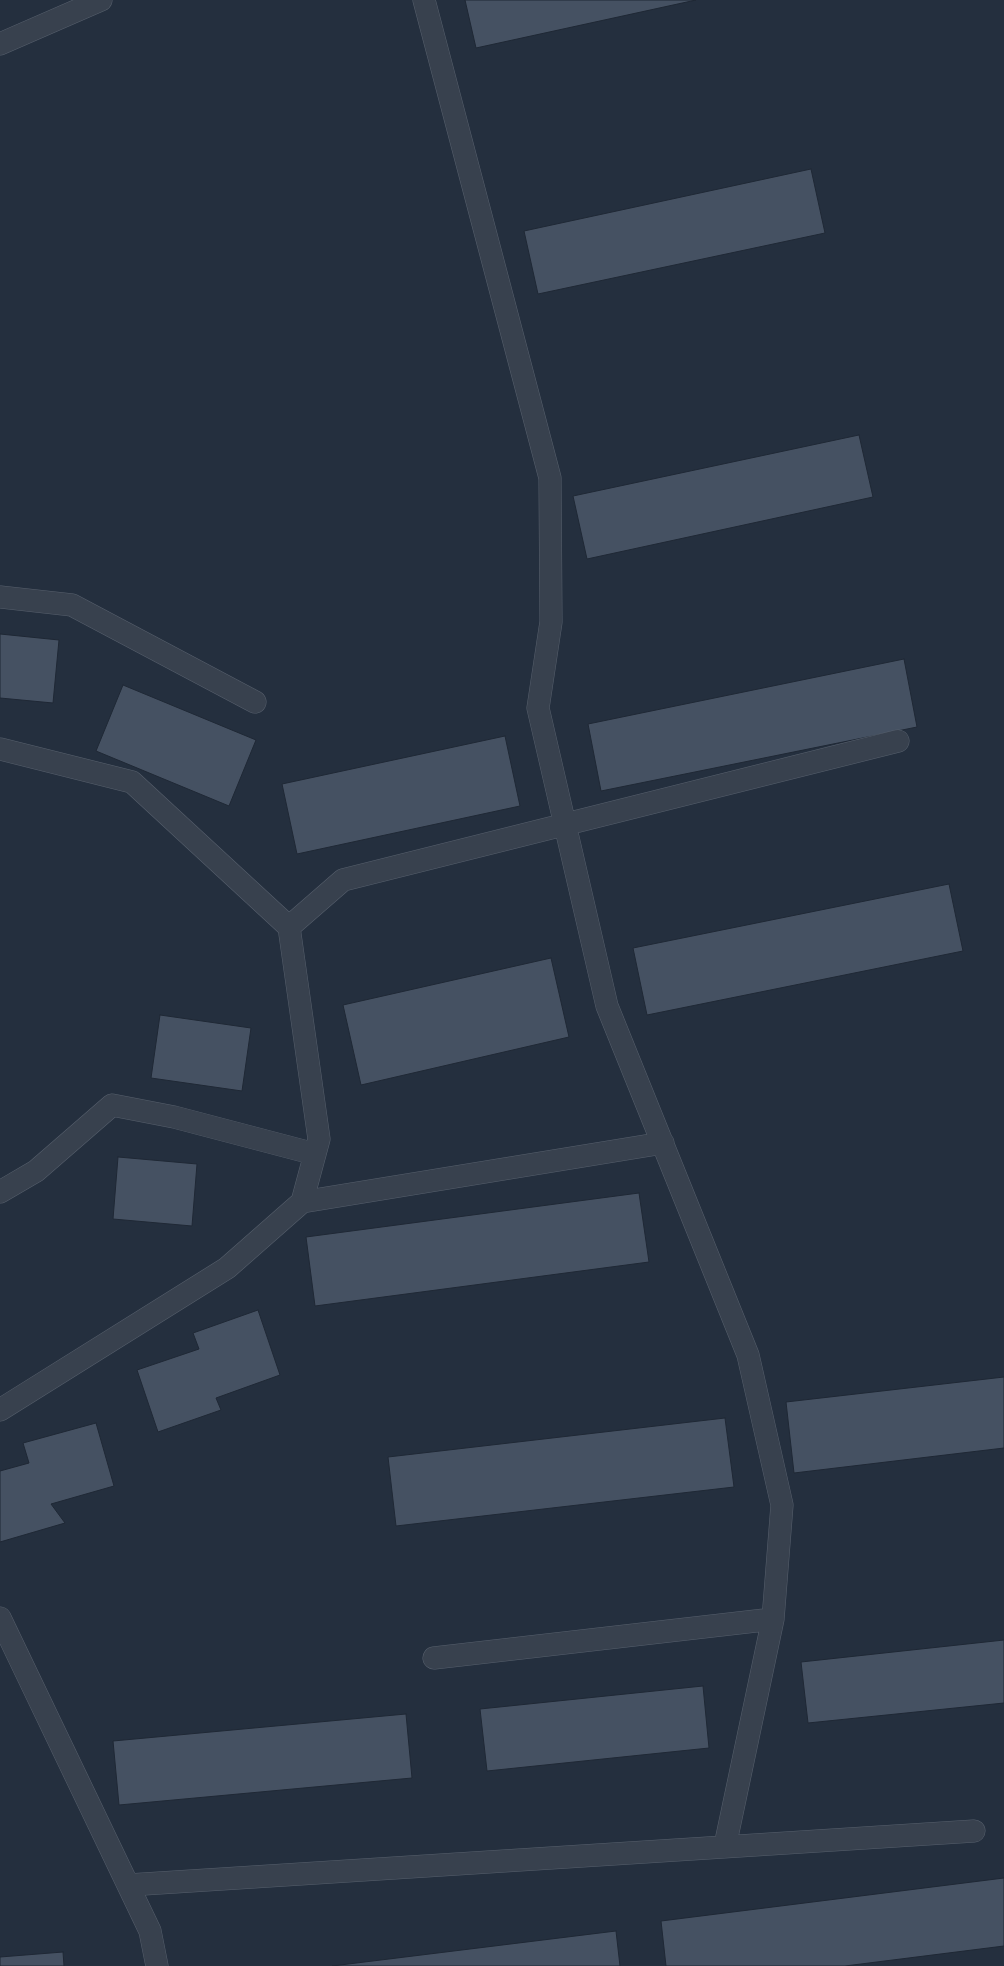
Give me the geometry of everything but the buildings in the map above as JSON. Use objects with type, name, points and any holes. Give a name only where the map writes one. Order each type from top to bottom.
[{"type":"street","points":[[0,44],[100,0]]},
{"type":"street","points":[[424,0],[550,478],[551,622],[538,708],[607,1006],[748,1355],[782,1505],[773,1619],[725,1846]]},
{"type":"street","points":[[0,597],[72,605],[255,702]]},
{"type":"street","points":[[289,927],[343,880],[898,741]]},
{"type":"street","points":[[0,749],[132,782],[289,927],[319,1138],[302,1202]]},
{"type":"street","points":[[0,1192],[36,1171],[112,1105],[174,1117],[315,1154]]},
{"type":"street","points":[[0,1410],[227,1268],[302,1202],[663,1143]]},
{"type":"street","points":[[0,1618],[150,1931],[157,1966]]},
{"type":"street","points":[[434,1658],[773,1619]]},
{"type":"street","points":[[128,1885],[974,1831]]}]
